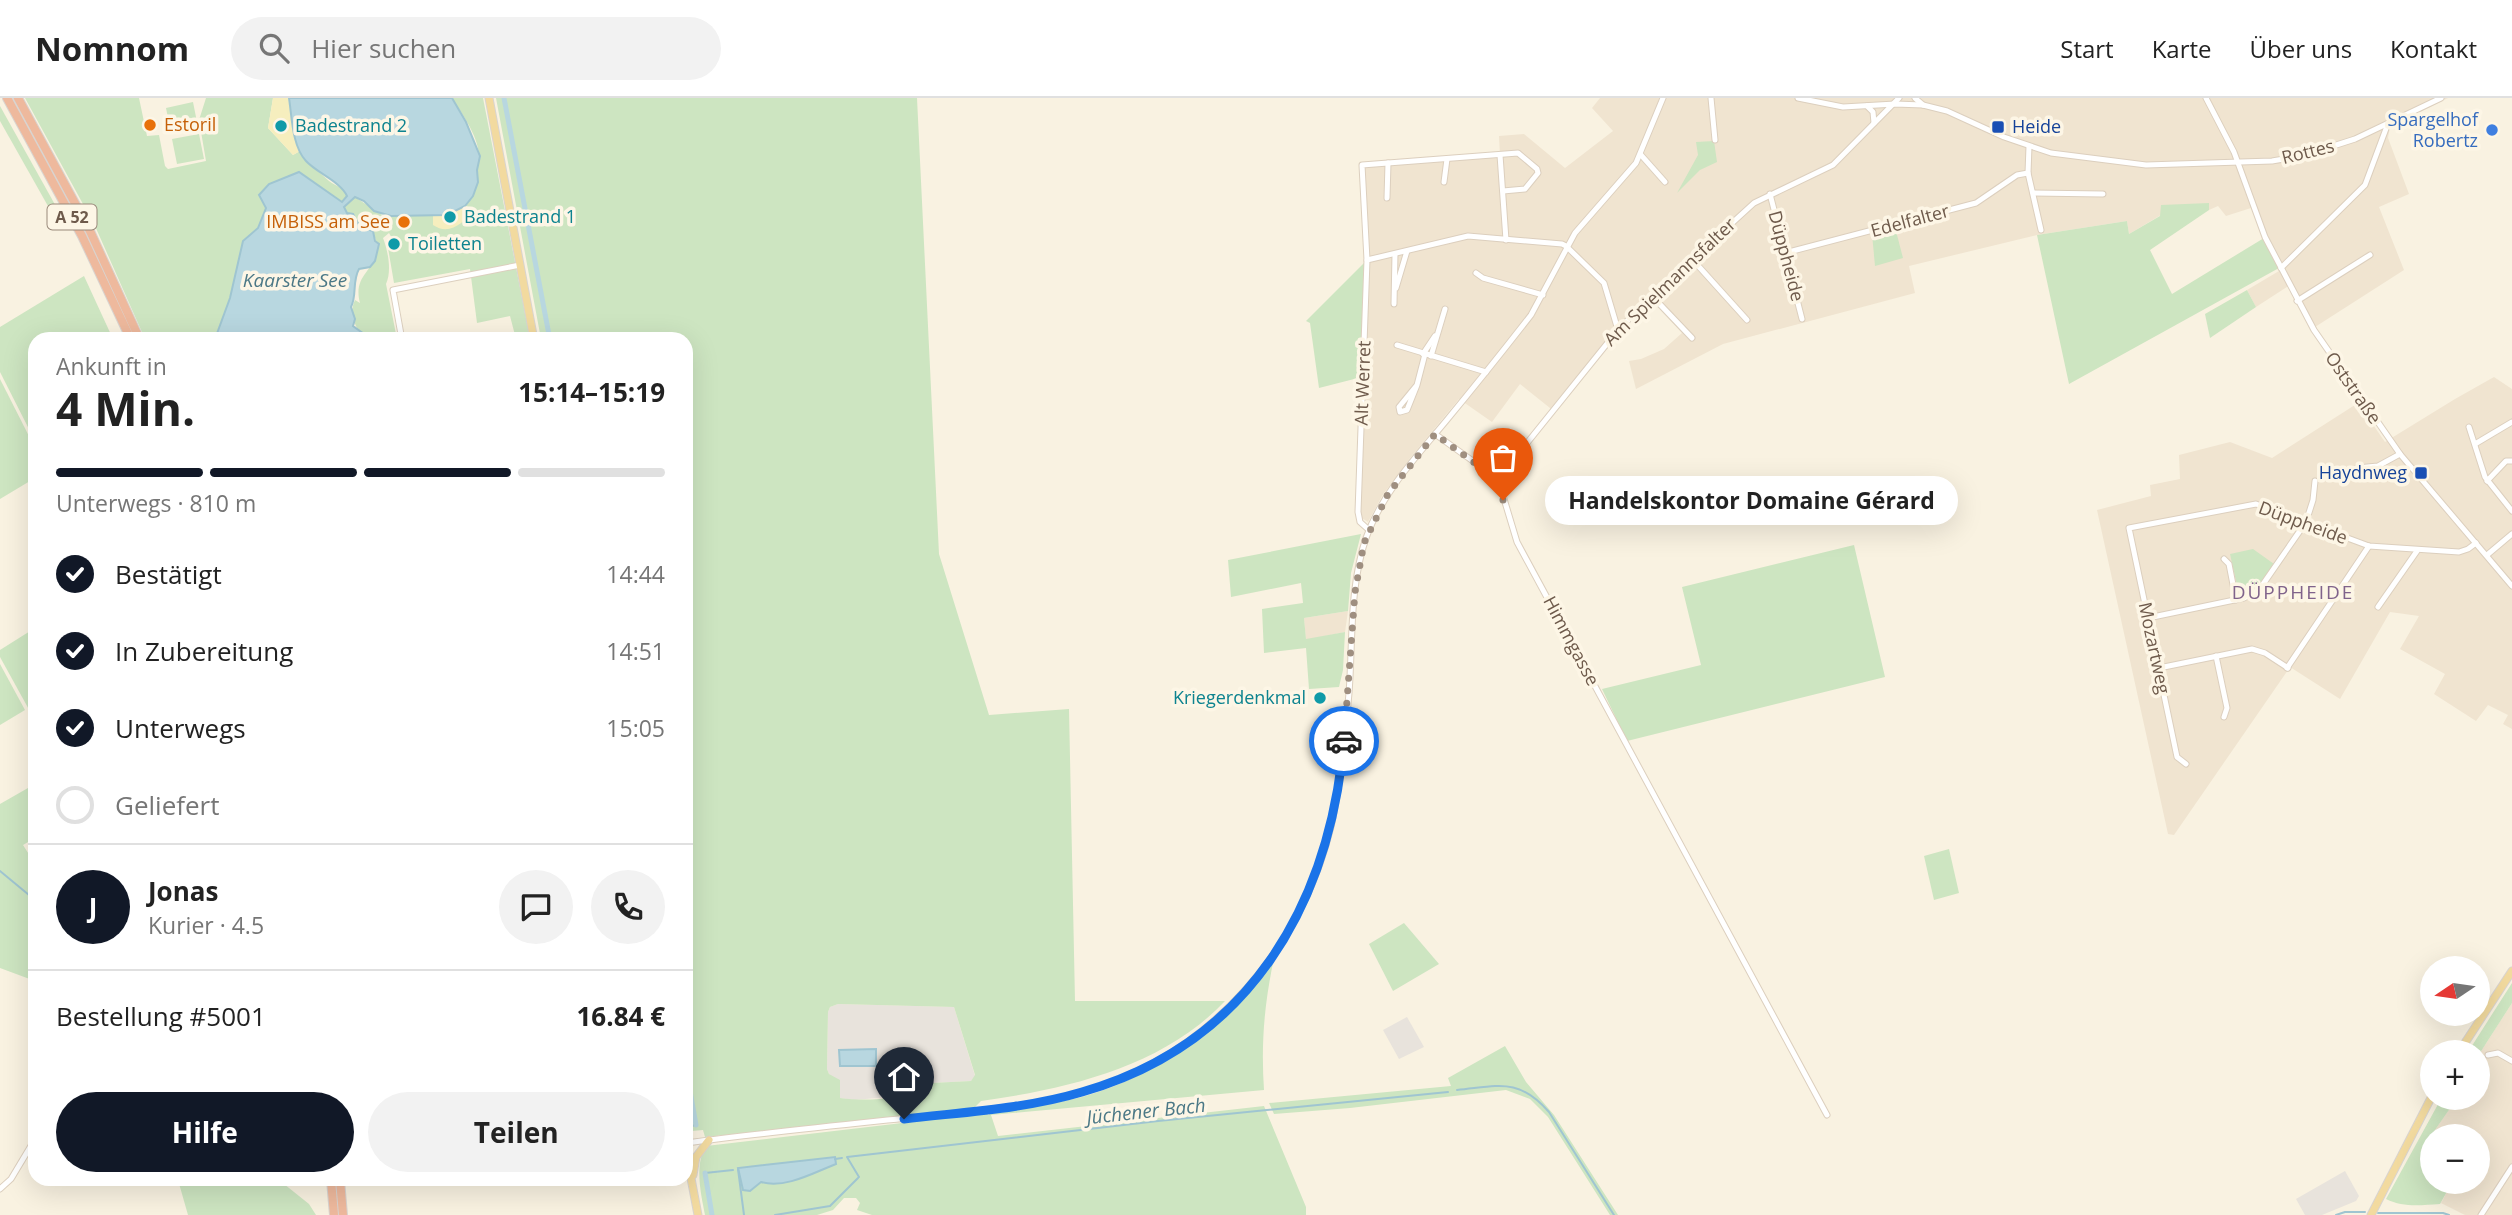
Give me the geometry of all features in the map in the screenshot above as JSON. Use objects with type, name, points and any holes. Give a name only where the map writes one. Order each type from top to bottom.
[{"type":"highway","name":"A 52","points":[[8,98],[82,236],[127,332]]},
{"type":"highway","name":"A 52","points":[[18,98],[90,231],[136,332]]},
{"type":"highway","points":[[332,1186],[334,1215]]},
{"type":"highway","points":[[341,1186],[343,1215]]},
{"type":"main road","points":[[489,98],[533,332]]},
{"type":"main road","points":[[2467,1040],[2512,971]]},
{"type":"main road","points":[[2371,1215],[2425,1110]]},
{"type":"main road","points":[[698,1215],[693,1186],[696,1157],[709,1140]]},
{"type":"street","points":[[693,1142],[987,1110],[1065,1097],[1114,1082],[1156,1062],[1189,1041],[1220,1016],[1256,979],[1279,948],[1304,903],[1324,851],[1341,772],[1355,592],[1369,530],[1388,494],[1531,315],[1544,295],[1566,246],[1580,225],[1630,171],[1641,155],[1663,98]]},
{"type":"street","points":[[1710,98],[1715,140]]},
{"type":"street","points":[[1712,114],[1716,98]]},
{"type":"street","points":[[1798,98],[1828,105],[1867,106],[1897,101],[1923,105]]},
{"type":"street","points":[[1915,98],[1923,105]]},
{"type":"street","points":[[2206,98],[2238,163]]},
{"type":"street","name":"Rottes","points":[[1923,105],[1947,111],[2029,146],[2065,156],[2124,164],[2238,163],[2302,156],[2345,143],[2441,98]]},
{"type":"street","name":"Am Spielmannsfalter","points":[[1497,479],[1618,330],[1652,296],[1741,213],[1770,194],[1829,168],[1897,101]]},
{"type":"street","points":[[1867,106],[1873,112],[1874,123]]},
{"type":"street","points":[[2281,268],[2365,185],[2388,125]]},
{"type":"street","points":[[2029,146],[2028,173],[2040,230]]},
{"type":"street","points":[[1387,198],[1388,163],[1518,153],[1538,172],[1525,189],[1503,191]]},
{"type":"street","points":[[1500,155],[1506,240]]},
{"type":"street","points":[[1641,155],[1665,182]]},
{"type":"street","points":[[1444,182],[1447,159]]},
{"type":"street","name":"Alt Werret","points":[[1369,530],[1360,522],[1358,512],[1367,260],[1362,165],[1388,163]]},
{"type":"street","name":"Oststraße","points":[[2238,163],[2256,214],[2281,268],[2322,343],[2399,454],[2512,586]]},
{"type":"street","name":"Edelfalter","points":[[1785,253],[1976,203],[2017,175],[2028,173]]},
{"type":"street","name":"Düppheide","points":[[1770,194],[1802,319]]},
{"type":"street","points":[[2033,194],[2103,194]]},
{"type":"street","points":[[1367,260],[1468,236],[1566,246],[1604,283],[1618,330]]},
{"type":"street","points":[[1395,295],[1407,251]]},
{"type":"street","points":[[1394,304],[1395,254]]},
{"type":"street","points":[[2297,301],[2370,254]]},
{"type":"street","points":[[1692,259],[1746,320]]},
{"type":"street","points":[[401,332],[393,290],[520,265]]},
{"type":"street","points":[[1476,273],[1483,278],[1544,295]]},
{"type":"street","points":[[1652,296],[1692,338]]},
{"type":"street","points":[[1417,385],[1399,407],[1400,412],[1406,411],[1417,385],[1444,309]]},
{"type":"street","points":[[1396,345],[1486,372]]},
{"type":"street","points":[[2475,443],[2512,422]]},
{"type":"street","points":[[2469,427],[2487,481],[2512,511]]},
{"type":"street","points":[[1435,434],[1497,479]]},
{"type":"street","points":[[2357,468],[2378,466],[2399,454]]},
{"type":"street","points":[[2487,481],[2506,461],[2512,461]]},
{"type":"street","name":"Himmgasse","points":[[1497,479],[1517,542],[1827,1115]]},
{"type":"street","points":[[2148,618],[2236,600],[2251,596],[2262,588],[2306,522],[2313,500],[2315,481]]},
{"type":"street","name":"Düppheide","points":[[2129,528],[2252,503],[2369,546],[2461,552],[2476,543]]},
{"type":"street","name":"Mozartweg","points":[[2129,528],[2178,757],[2186,764]]},
{"type":"street","points":[[2487,555],[2512,534]]},
{"type":"street","points":[[2159,668],[2255,649],[2289,668],[2369,546]]},
{"type":"street","points":[[2378,607],[2417,551]]},
{"type":"street","points":[[2224,559],[2229,564],[2236,600]]},
{"type":"street","points":[[2216,656],[2227,708],[2224,717]]},
{"type":"street","points":[[2490,1055],[2498,1053],[2512,1061]]},
{"type":"street","points":[[0,1189],[11,1179],[28,1151]]},
{"type":"street","points":[[2481,1215],[2512,1167]]},
{"type":"shaded area","points":[[1600,98],[2448,98],[2390,127],[2388,138],[2409,194],[2379,207],[2404,270],[2315,327],[2290,285],[2256,307],[2247,290],[2279,271],[2279,268],[2251,208],[2226,216],[2218,206],[2209,210],[2209,203],[2161,215],[2129,234],[2127,221],[2037,235],[1909,266],[1915,293],[1723,344],[1636,389],[1629,361],[1664,349],[1682,333],[1652,301],[1618,334],[1555,412],[1520,384],[1492,422],[1459,399],[1410,458],[1382,496],[1368,522],[1360,517],[1367,260],[1362,165],[1500,155],[1499,136],[1524,134],[1565,168],[1613,131],[1592,108]]},
{"type":"shaded area","points":[[2494,377],[2512,389],[2512,729],[2503,724],[2508,715],[2488,705],[2476,721],[2434,694],[2445,674],[2400,649],[2419,616],[2390,612],[2340,699],[2290,667],[2174,835],[2168,834],[2097,510],[2151,496],[2150,485],[2180,479],[2179,455],[2230,442],[2272,458],[2358,403],[2385,442]]},
{"type":"shaded area","points":[[1348,611],[1345,632],[1306,640],[1304,618]]},
{"type":"shaded area","points":[[2512,1003],[2512,1215],[2465,1215],[2441,1203],[2446,1194],[2490,1194],[2490,1124],[2439,1124],[2449,1110],[2490,1110],[2488,1040]]},
{"type":"shaded area","points":[[838,1004],[954,1007],[975,1076],[971,1081],[911,1084],[911,1093],[900,1096],[854,1100],[840,1098],[827,1069],[828,1012],[830,1007]]},
{"type":"shaded area","points":[[1407,1017],[1424,1047],[1399,1059],[1383,1030]]},
{"type":"shaded area","points":[[2345,1171],[2359,1196],[2356,1201],[2322,1215],[2305,1215],[2296,1199]]},
{"type":"green space","points":[[25,98],[139,98],[147,136],[159,135],[165,166],[168,169],[206,161],[199,120],[206,98],[273,98],[268,128],[293,155],[300,151],[313,167],[341,188],[347,196],[342,202],[321,189],[266,208],[258,228],[243,241],[230,298],[218,332],[142,332],[95,226]]},
{"type":"green space","points":[[452,98],[483,98],[529,332],[514,332],[510,316],[477,323],[470,269],[394,283],[387,242],[391,241],[395,250],[398,249],[389,233],[383,238],[389,261],[386,284],[396,332],[360,332],[354,320],[353,305],[355,300],[360,303],[359,287],[375,260],[377,245],[373,231],[360,227],[353,214],[347,213],[344,207],[355,197],[382,215],[433,214],[434,225],[472,208],[465,206],[474,194],[479,156],[468,125]]},
{"type":"green space","points":[[496,98],[917,98],[939,554],[989,715],[1069,709],[1075,1001],[1225,1001],[1200,1024],[1173,1043],[1143,1058],[1112,1071],[1047,1090],[981,1101],[974,1108],[705,1137],[703,1130],[693,1131],[693,332],[540,332]],"holes":[[[838,1004],[954,1007],[975,1075],[971,1081],[911,1084],[911,1093],[903,1095],[867,1100],[840,1098],[840,1080],[829,1074],[827,1069],[830,1007]]]},
{"type":"green space","points":[[193,102],[198,127],[171,133],[166,108]]},
{"type":"green space","points":[[0,106],[63,219],[57,222],[0,121]]},
{"type":"green space","points":[[199,134],[204,159],[177,164],[172,139]]},
{"type":"green space","points":[[1714,141],[1717,162],[1700,170],[1677,193],[1698,155],[1696,142]]},
{"type":"green space","points":[[2209,203],[2209,210],[2150,250],[2172,294],[2264,238],[2279,268],[2069,384],[2037,235],[2127,221],[2129,234],[2160,216],[2161,205]]},
{"type":"green space","points":[[1895,227],[1903,258],[1875,266],[1872,234]]},
{"type":"green space","points":[[1367,260],[1362,377],[1319,388],[1310,323],[1306,321]]},
{"type":"green space","points":[[84,276],[110,332],[28,332],[28,427],[0,372],[0,327]]},
{"type":"green space","points":[[2247,290],[2256,307],[2210,338],[2205,314]]},
{"type":"green space","points":[[0,379],[28,434],[28,482],[0,499]]},
{"type":"green space","points":[[1361,534],[1351,573],[1348,611],[1304,618],[1306,639],[1345,632],[1343,670],[1339,687],[1309,689],[1306,648],[1264,653],[1262,609],[1303,603],[1301,583],[1231,597],[1228,560]]},
{"type":"green space","points":[[1854,545],[1885,677],[1627,741],[1602,689],[1701,665],[1682,587]]},
{"type":"green space","points":[[2253,549],[2274,564],[2256,589],[2245,595],[2238,590],[2230,554]]},
{"type":"green space","points":[[28,632],[28,708],[0,657],[0,650]]},
{"type":"green space","points":[[0,664],[25,710],[0,725]]},
{"type":"green space","points":[[28,788],[28,842],[23,845],[28,853],[28,978],[0,968],[0,804]]},
{"type":"green space","points":[[1949,849],[1959,893],[1934,900],[1924,856]]},
{"type":"green space","points":[[1404,923],[1439,964],[1393,991],[1369,944]]},
{"type":"green space","points":[[1273,963],[1264,1026],[1264,1090],[991,1115],[998,1136],[1264,1106],[1306,1207],[1306,1215],[872,1215],[857,1210],[860,1203],[856,1198],[844,1198],[833,1210],[817,1215],[705,1215],[699,1171],[706,1146],[988,1115],[992,1112],[1082,1097],[1137,1076],[1188,1045],[1254,985]],"holes":[[[834,1157],[835,1164],[805,1176],[762,1182],[754,1186],[739,1168]]]},
{"type":"green space","points":[[2512,983],[2512,1003],[2488,1040],[2476,1040],[2485,1026],[2490,1026],[2490,1018]]},
{"type":"green space","points":[[1505,1046],[1526,1082],[1554,1115],[1618,1215],[1610,1215],[1548,1117],[1530,1099],[1506,1090],[1274,1114],[1269,1103],[1451,1086],[1448,1078]]},
{"type":"green space","points":[[2435,1110],[2449,1110],[2439,1124],[2427,1124]]},
{"type":"green space","points":[[2420,1137],[2420,1194],[2446,1194],[2440,1204],[2406,1205],[2386,1199]]},
{"type":"green space","points":[[180,1186],[286,1186],[309,1204],[316,1215],[188,1215]]},
{"type":"sand","name":"Badestrand 2","points":[[273,98],[289,98],[300,151],[293,155],[268,128]]},
{"type":"sand","name":"Badestrand 1","points":[[465,206],[473,210],[456,226],[445,229],[433,225],[433,214],[447,215]]},
{"type":"water","name":"Kaarster See","points":[[289,98],[452,98],[466,122],[480,156],[478,182],[473,196],[465,206],[447,215],[391,216],[374,211],[364,201],[355,197],[344,207],[347,213],[353,214],[360,227],[373,231],[375,241],[379,244],[375,261],[370,267],[359,269],[356,278],[351,307],[355,319],[353,326],[361,332],[218,332],[230,298],[243,241],[258,228],[266,208],[259,195],[269,184],[299,172],[342,202],[347,196],[340,186],[301,155],[293,131]]},
{"type":"water","points":[[876,1049],[876,1066],[840,1066],[839,1050]]},
{"type":"water","points":[[835,1157],[836,1164],[799,1179],[770,1184],[761,1182],[750,1191],[743,1190],[738,1168]]},
{"type":"waterway","points":[[504,98],[548,332]]},
{"type":"waterway","points":[[0,871],[28,894]]},
{"type":"waterway","name":"Jüchener Bach","points":[[1457,1090],[1507,1086],[1527,1093],[1538,1101],[1549,1112],[1614,1215]]},
{"type":"waterway","name":"Jüchener Bach","points":[[859,1177],[847,1157],[1158,1121],[1448,1092]]},
{"type":"waterway","points":[[693,1108],[696,1125]]},
{"type":"waterway","name":"Jüchener Bach","points":[[835,1159],[842,1158]]},
{"type":"waterway","points":[[738,1169],[744,1215]]},
{"type":"waterway","name":"Jüchener Bach","points":[[705,1173],[733,1170]]},
{"type":"waterway","points":[[705,1173],[712,1215]]},
{"type":"waterway","points":[[775,1215],[830,1206],[858,1178]]},
{"type":"waterway","name":"Jüchener Bach","points":[[2336,1215],[2365,1212]]},
{"type":"waterway","name":"Jüchener Bach","points":[[2378,1213],[2449,1215]]},
{"type":"way so far","points":[[1344,741],[1358,571],[1367,536],[1388,494],[1435,434],[1497,479],[1503,500]]},
{"type":"place","name":"Estoril","points":[[150,125]]},
{"type":"place","name":"Badestrand 2","points":[[281,126]]},
{"type":"place","name":"Heide","points":[[1998,127]]},
{"type":"place","name":"Spargelhof Robertz","points":[[2492,130]]},
{"type":"place","name":"Badestrand 1","points":[[450,217]]},
{"type":"place","name":"IMBISS am See","points":[[404,222]]},
{"type":"place","name":"Toiletten","points":[[394,244]]},
{"type":"place","name":"Haydnweg","points":[[2421,473]]},
{"type":"place","name":"Handelskontor Domaine Gérard","points":[[1503,500]]},
{"type":"place","name":"Kriegerdenkmal","points":[[1320,698]]},
{"type":"district","name":"DÜPPHEIDE","points":[[2293,592]]},
{"type":"route","points":[[904,1119],[987,1110],[1081,1093],[1156,1062],[1189,1041],[1220,1016],[1272,959],[1304,903],[1331,827],[1340,782],[1344,741]]}]
